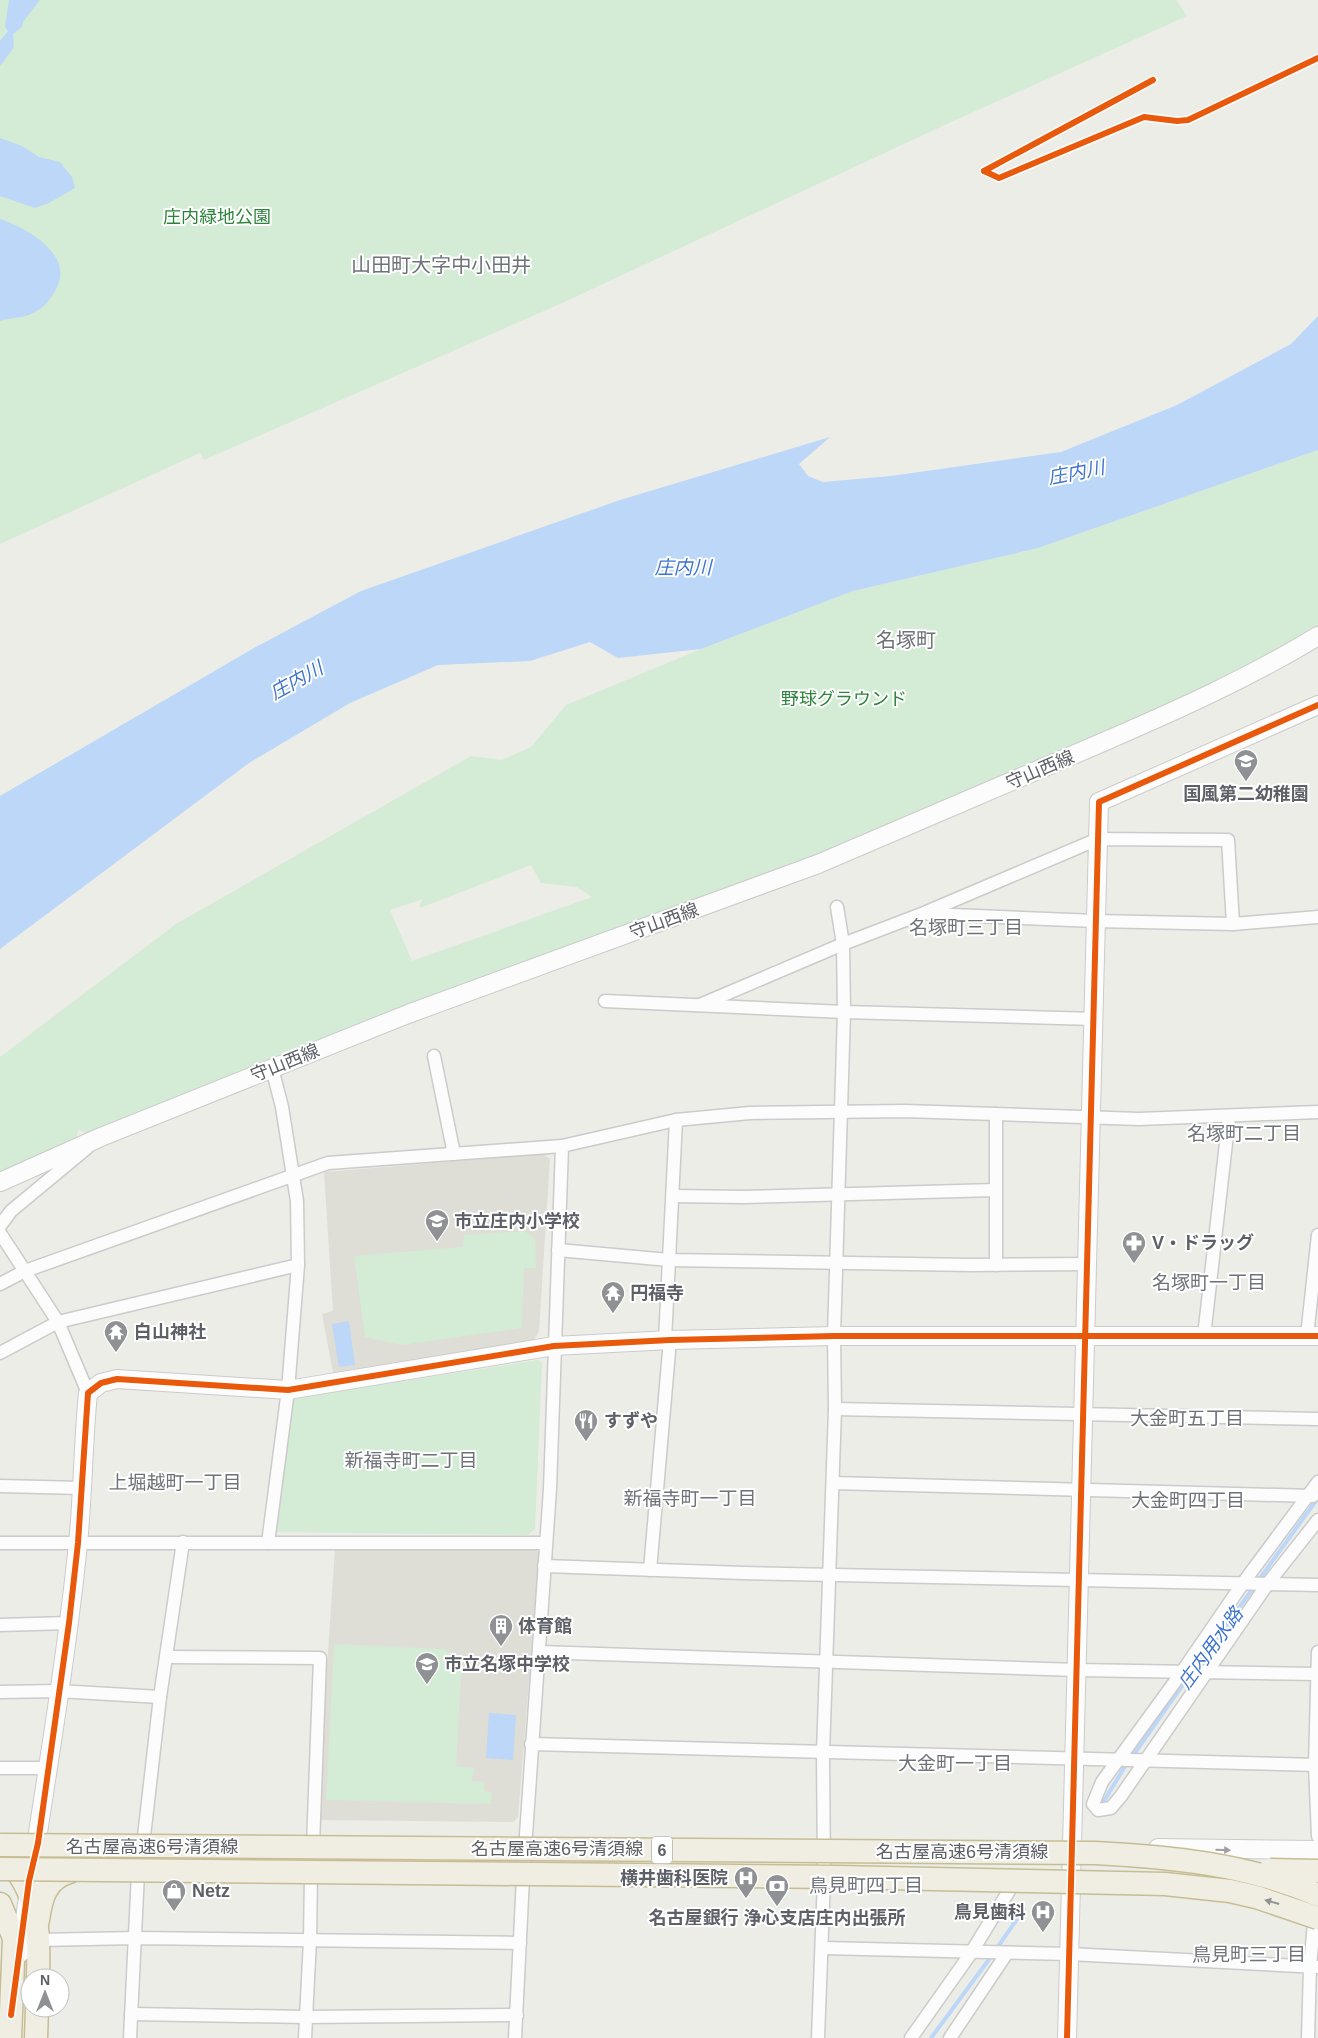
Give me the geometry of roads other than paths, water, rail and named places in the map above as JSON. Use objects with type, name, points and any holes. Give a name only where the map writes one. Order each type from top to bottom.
[{"type":"highway","points":[[25,1867],[233,1860],[648,1859],[903,1843]]},
{"type":"highway","name":"名古屋高速6号清須線","points":[[0,1845],[1095,1853],[1154,1856],[1212,1864],[1281,1880],[1318,1895]]},
{"type":"highway","points":[[515,1876],[689,1866],[833,1864],[1318,1871]]},
{"type":"highway","points":[[25,1867],[52,1881],[69,1872]]},
{"type":"highway","points":[[25,1867],[40,1904],[38,1968]]},
{"type":"highway","name":"名古屋高速6号清須線","points":[[25,1867],[515,1876],[837,1877],[1198,1887],[1256,1897],[1318,1918]]},
{"type":"highway","points":[[0,1904],[7,1938],[11,2016],[10,2038]]},
{"type":"highway","points":[[36,2038],[37,2018]]},
{"type":"street","name":"守山西線","points":[[0,1182],[101,1137],[408,1014],[870,843],[1144,724],[1270,665],[1318,636]]},
{"type":"street","points":[[1067,2038],[1084,1336],[1089,1264],[1099,802],[1318,705]]},
{"type":"street","points":[[700,1006],[843,944],[924,913],[1098,839],[1228,840],[1233,924]]},
{"type":"street","points":[[818,2038],[824,1878],[823,1753],[833,1483],[834,1336],[840,1195],[844,1012],[843,944],[837,907]]},
{"type":"street","points":[[924,913],[1096,921],[1233,924],[1318,918]]},
{"type":"street","points":[[606,1001],[844,1012],[1095,1019]]},
{"type":"street","points":[[434,1056],[454,1154]]},
{"type":"street","points":[[268,1542],[288,1390],[298,1265],[297,1201],[272,1068]]},
{"type":"street","points":[[0,1284],[25,1270],[328,1163],[562,1146],[676,1120],[750,1113],[904,1111],[1139,1119],[1229,1117],[1318,1112]]},
{"type":"street","points":[[996,1114],[996,1265]]},
{"type":"street","points":[[1204,1336],[1229,1117]]},
{"type":"street","points":[[650,1570],[667,1340],[676,1120]]},
{"type":"street","points":[[0,1226],[11,1211],[101,1137]]},
{"type":"street","points":[[516,2038],[520,1943],[515,1876],[526,1842],[539,1652],[546,1543],[562,1146]]},
{"type":"street","points":[[673,1196],[840,1195],[908,1191],[995,1190]]},
{"type":"street","points":[[0,1233],[58,1322],[88,1393],[78,1542],[69,1623],[47,1768],[25,1867],[11,2016]]},
{"type":"street","points":[[88,1393],[102,1383],[118,1379],[288,1390],[554,1346],[667,1340],[834,1336],[1313,1336],[1318,1235]]},
{"type":"street","points":[[558,1250],[669,1260],[996,1265],[1089,1264]]},
{"type":"street","points":[[0,1352],[58,1322],[298,1265]]},
{"type":"street","points":[[835,1409],[1318,1419]]},
{"type":"street","points":[[1318,1482],[1313,1496],[1243,1583],[1096,1792],[1092,1804],[1098,1810],[1111,1808],[1269,1582],[1318,1520]]},
{"type":"street","points":[[833,1483],[1080,1492],[1313,1496]]},
{"type":"street","points":[[0,1486],[82,1488]]},
{"type":"street","points":[[144,1845],[160,1698],[182,1542]]},
{"type":"street","points":[[0,1543],[546,1543]]},
{"type":"street","points":[[544,1566],[1078,1581],[1269,1582],[1318,1585]]},
{"type":"street","points":[[0,1625],[69,1623]]},
{"type":"street","points":[[539,1652],[1076,1670],[1318,1674]]},
{"type":"street","points":[[1318,1652],[1318,1836]]},
{"type":"street","points":[[166,1657],[320,1658],[313,1845]]},
{"type":"street","points":[[0,1692],[58,1692],[160,1698]]},
{"type":"street","points":[[532,1744],[1317,1765]]},
{"type":"street","points":[[0,1768],[47,1768]]},
{"type":"street","points":[[0,1841],[25,1867]]},
{"type":"street","points":[[25,1867],[71,1845],[313,1845],[526,1842],[824,1847]]},
{"type":"street","points":[[903,1843],[1318,1850]]},
{"type":"street","points":[[69,1872],[824,1878],[1318,1885],[1308,2038]]},
{"type":"street","points":[[130,2038],[138,1873]]},
{"type":"street","points":[[305,2038],[311,1874]]},
{"type":"street","points":[[911,2038],[971,1953],[1015,1882]]},
{"type":"street","points":[[38,1932],[135,1938],[520,1943]]},
{"type":"street","points":[[822,1948],[1069,1954],[1314,1967]]},
{"type":"street","points":[[950,2038],[1007,1953]]},
{"type":"street","points":[[131,2014],[306,2017],[517,2015]]},
{"type":"water","points":[[9,0],[40,0],[23,22],[22,27],[13,34],[14,47],[0,66],[0,41],[8,31],[5,27]]},
{"type":"water","points":[[0,138],[22,146],[39,157],[60,162],[72,177],[75,188],[49,203],[35,208],[0,196]]},
{"type":"water","points":[[0,219],[23,229],[46,245],[54,255],[59,266],[60,278],[53,295],[40,309],[25,316],[0,321]]},
{"type":"water","name":"庄内川","points":[[1318,316],[1318,450],[1038,548],[853,591],[701,649],[618,658],[590,642],[530,661],[438,665],[350,703],[249,763],[0,949],[0,796],[254,648],[361,591],[620,500],[830,437],[799,464],[808,476],[823,482],[891,476],[1061,452],[1177,405],[1291,344]]},
{"type":"water","points":[[349,1321],[355,1365],[339,1367],[332,1324]]},
{"type":"water","points":[[489,1713],[516,1715],[513,1760],[486,1758]]},
{"type":"waterway","name":"庄内用水路","points":[[1258,1581],[1318,1498]]},
{"type":"waterway","name":"庄内用水路","points":[[1195,1668],[1254,1587]]},
{"type":"waterway","name":"庄内用水路","points":[[1132,1757],[1189,1676]]},
{"type":"waterway","name":"庄内用水路","points":[[1104,1801],[1127,1763]]},
{"type":"waterway","name":"庄内用水路","points":[[997,1948],[1024,1909]]},
{"type":"waterway","name":"庄内用水路","points":[[931,2038],[993,1954]]},
{"type":"place","name":"国風第二幼稚園","points":[[1246,782]]},
{"type":"place","name":"市立庄内小学校","points":[[437,1242]]},
{"type":"place","name":"V・ドラッグ","points":[[1134,1264]]},
{"type":"place","name":"円福寺","points":[[613,1314]]},
{"type":"place","name":"白山神社","points":[[116,1353]]},
{"type":"place","name":"すずや","points":[[586,1442]]},
{"type":"place","name":"体育館","points":[[501,1647]]},
{"type":"place","name":"市立名塚中学校","points":[[427,1685]]},
{"type":"place","name":"横井歯科医院","points":[[746,1899]]},
{"type":"place","name":"名古屋銀行 浄心支店庄内出張所","points":[[777,1907]]},
{"type":"place","name":"Netz","points":[[174,1912]]},
{"type":"place","name":"鳥見歯科","points":[[1043,1933]]},
{"type":"district","name":"山田町大字中小田井","points":[[441,265]]},
{"type":"district","name":"名塚町","points":[[906,640]]},
{"type":"district","name":"名塚町三丁目","points":[[966,927]]},
{"type":"district","name":"名塚町二丁目","points":[[1244,1133]]},
{"type":"district","name":"名塚町一丁目","points":[[1209,1282]]},
{"type":"district","name":"大金町五丁目","points":[[1187,1418]]},
{"type":"district","name":"新福寺町二丁目","points":[[411,1460]]},
{"type":"district","name":"上堀越町一丁目","points":[[175,1482]]},
{"type":"district","name":"新福寺町一丁目","points":[[690,1498]]},
{"type":"district","name":"大金町四丁目","points":[[1188,1500]]},
{"type":"district","name":"大金町一丁目","points":[[955,1763]]},
{"type":"district","name":"鳥見町四丁目","points":[[866,1885]]},
{"type":"district","name":"鳥見町三丁目","points":[[1249,1954]]},
{"type":"park label","name":"庄内緑地公園","points":[[217,217]]},
{"type":"park label","name":"野球グラウンド","points":[[844,699]]}]
